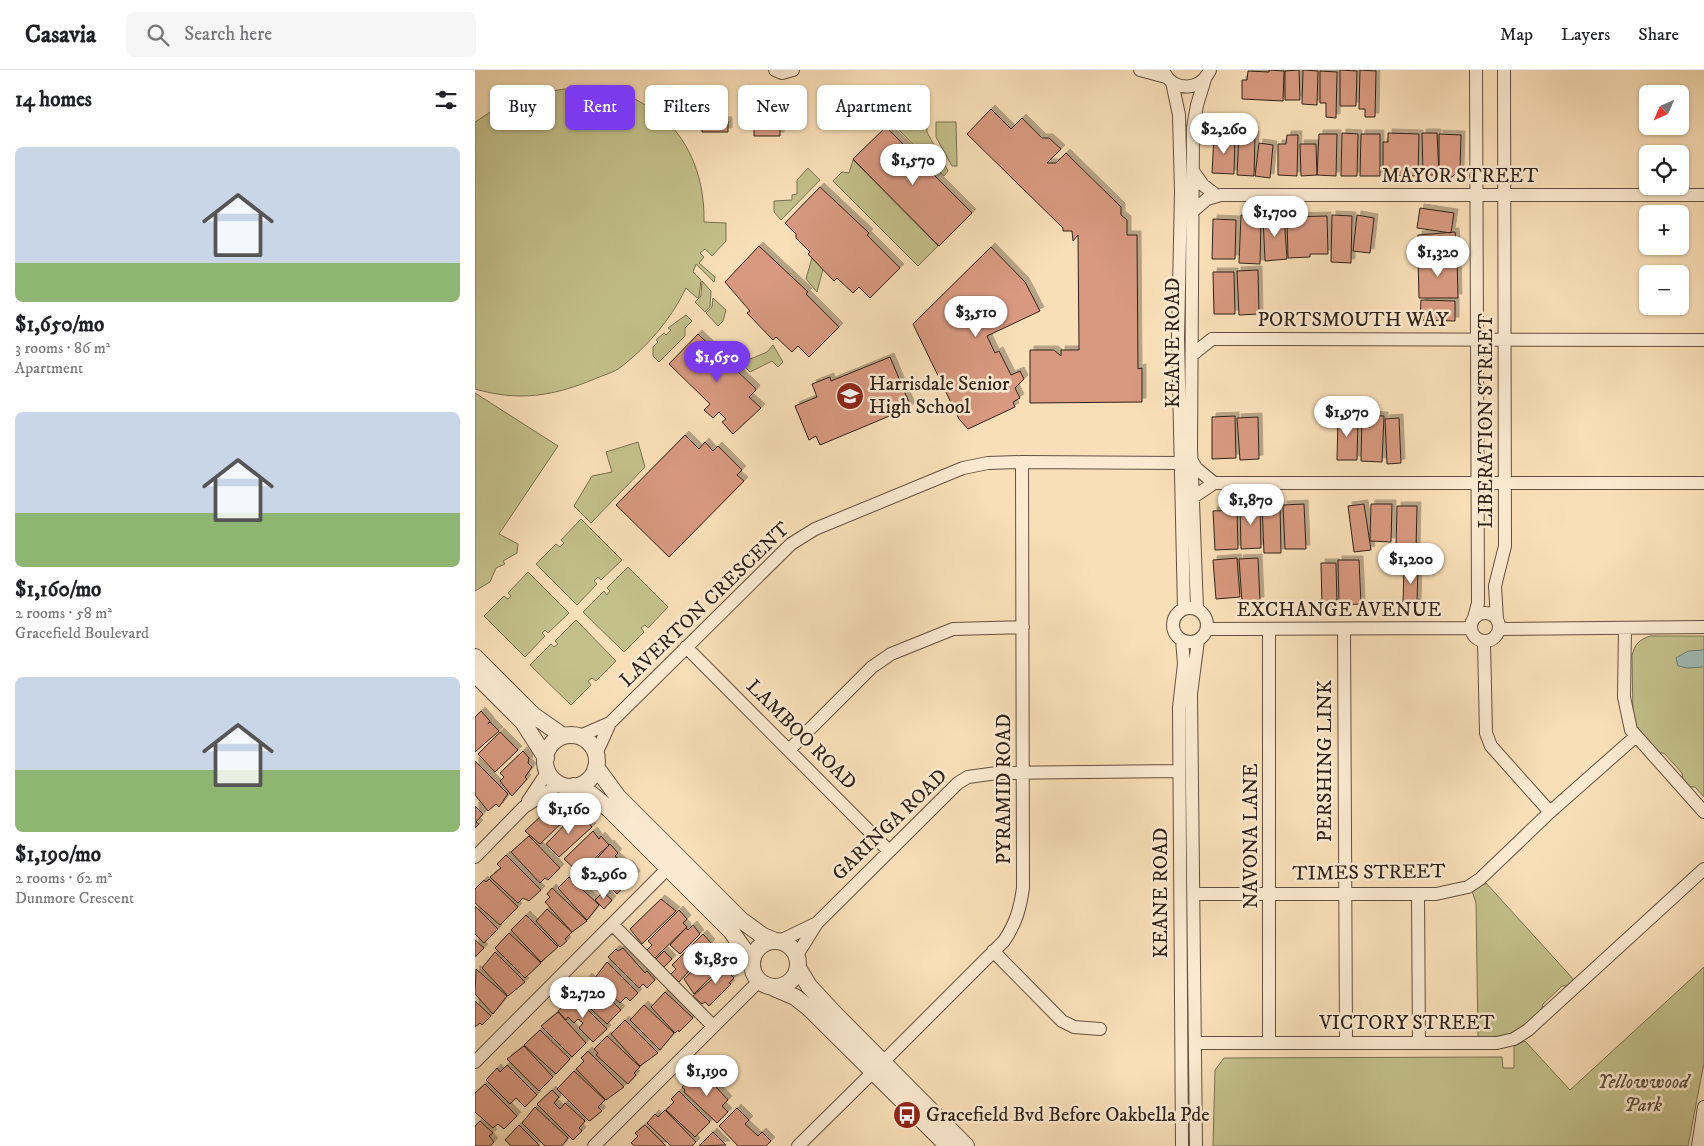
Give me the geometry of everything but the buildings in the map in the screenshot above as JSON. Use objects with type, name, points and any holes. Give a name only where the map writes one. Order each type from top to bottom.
[{"type":"street","points":[[771,70],[782,73],[793,70]]},
{"type":"street","points":[[1141,70],[1167,76],[1178,86],[1192,86],[1209,74]]},
{"type":"street","name":"LIBERATION STREET","points":[[1473,623],[1478,603],[1476,70]]},
{"type":"street","name":"LIBERATION STREET","points":[[1498,624],[1495,586],[1505,546],[1505,70]]},
{"type":"street","name":"KEANE ROAD","points":[[1191,609],[1192,498],[1186,462],[1192,355],[1193,128],[1197,105],[1209,74]]},
{"type":"street","name":"KEANE ROAD","points":[[1167,76],[1179,115],[1181,191],[1179,338],[1186,462],[1191,609]]},
{"type":"street","points":[[1192,212],[1202,202],[1216,195],[1203,185],[1193,171]]},
{"type":"street","name":"MAYOR STREET","points":[[1216,195],[1704,195]]},
{"type":"street","points":[[1192,322],[1211,339],[1192,355]]},
{"type":"street","name":"PORTSMOUTH WAY","points":[[1211,339],[1704,340]]},
{"type":"street","name":"PYRAMID ROAD","points":[[798,1146],[1004,941],[1015,924],[1020,910],[1023,888],[1022,462]]},
{"type":"street","points":[[1186,462],[1214,484]]},
{"type":"street","name":"LAVERTON CRESCENT","points":[[596,760],[610,723],[791,544],[808,532],[963,468],[988,463],[1186,462]]},
{"type":"street","points":[[1192,498],[1214,484],[1704,483]]},
{"type":"street","name":"KEANE ROAD","points":[[1191,609],[1206,618],[1207,629]]},
{"type":"street","name":"KEANE ROAD","points":[[1182,1146],[1179,707],[1184,664],[1182,640],[1176,636],[1173,626],[1176,615],[1191,609]]},
{"type":"street","points":[[1485,613],[1491,614],[1498,624],[1495,638],[1484,642],[1474,637],[1473,623],[1485,613]]},
{"type":"street","name":"EXCHANGE AVENUE","points":[[1207,629],[1344,630],[1473,623]]},
{"type":"street","points":[[1498,624],[1625,628],[1704,627]]},
{"type":"street","points":[[789,750],[872,667],[891,654],[953,629],[1023,627]]},
{"type":"street","points":[[1625,628],[1624,697],[1628,722],[1635,737],[1704,812]]},
{"type":"street","points":[[1182,640],[1189,642],[1198,640],[1207,629]]},
{"type":"street","name":"NAVONA LANE","points":[[1269,630],[1269,1043]]},
{"type":"street","name":"PERSHING LINK","points":[[1344,630],[1346,1042]]},
{"type":"street","name":"KEANE ROAD","points":[[1197,1146],[1191,694],[1198,640]]},
{"type":"street","points":[[1484,642],[1486,733],[1488,739],[1499,757],[1550,812]]},
{"type":"street","name":"LAMBOO ROAD","points":[[686,647],[889,850]]},
{"type":"street","points":[[475,657],[533,715],[571,736],[587,740],[596,760],[618,797],[741,920],[763,936],[793,948],[797,962],[809,986],[829,1018],[878,1067],[966,1146]]},
{"type":"street","points":[[475,674],[523,722],[547,765],[567,785],[600,801],[731,931],[752,961],[754,975],[759,981],[795,997],[829,1018]]},
{"type":"street","name":"LAVERTON CRESCENT","points":[[571,736],[610,723]]},
{"type":"street","points":[[475,857],[524,807],[547,765],[552,744],[571,736]]},
{"type":"street","name":"TIMES STREET","points":[[1194,894],[1417,894],[1453,892],[1474,884],[1550,812],[1635,737]]},
{"type":"street","points":[[524,807],[567,785],[586,783],[596,760]]},
{"type":"street","name":"GARINGA ROAD","points":[[797,962],[817,923],[958,783],[968,777],[980,774],[1179,771]]},
{"type":"street","points":[[475,1062],[668,868]]},
{"type":"street","name":"VICTORY STREET","points":[[1195,1043],[1497,1043],[1518,1037],[1704,869]]},
{"type":"street","points":[[1417,894],[1419,1042]]},
{"type":"street","name":"GARINGA ROAD","points":[[777,941],[817,923]]},
{"type":"street","points":[[611,924],[713,1026]]},
{"type":"street","points":[[752,961],[759,947],[777,941]]},
{"type":"street","points":[[993,951],[1062,1021],[1074,1027],[1100,1029]]},
{"type":"street","points":[[775,988],[788,984],[797,962]]},
{"type":"street","points":[[595,1146],[759,981]]},
{"type":"street","points":[[878,1067],[948,1146]]},
{"type":"street","points":[[1697,1146],[1704,1107]]},
{"type":"green space","points":[[565,89],[565,130],[635,130],[635,99],[645,105],[645,130],[674,130],[690,154],[696,170],[701,187],[704,222],[726,223],[726,241],[712,256],[705,249],[700,253],[704,257],[699,263],[715,277],[714,282],[696,264],[693,272],[701,280],[699,297],[697,298],[686,288],[674,310],[658,331],[619,369],[551,393],[522,396],[491,393],[475,389],[475,122],[490,112],[490,130],[555,130],[555,90]]},
{"type":"green space","points":[[936,122],[956,122],[957,166],[952,166],[936,137]]},
{"type":"green space","points":[[899,130],[927,130],[948,171],[944,176]]},
{"type":"green space","points":[[853,160],[938,246],[918,266],[833,181],[842,172],[849,173]]},
{"type":"green space","points":[[808,168],[820,180],[781,220],[774,212],[774,201],[792,200],[792,195],[797,194],[797,180]]},
{"type":"green space","points":[[812,258],[823,269],[817,292],[806,279]]},
{"type":"green space","points":[[702,281],[711,291],[710,307],[705,312],[695,302],[701,296]]},
{"type":"green space","points":[[713,298],[726,310],[723,321],[718,326],[706,313],[712,307]]},
{"type":"green space","points":[[686,315],[692,321],[685,328],[685,336],[659,362],[653,356],[653,347],[658,342],[656,340],[664,333],[666,335],[671,330],[668,328]]},
{"type":"green space","points":[[773,345],[783,362],[778,367],[772,361],[750,372],[741,363],[767,352]]},
{"type":"green space","points":[[475,393],[558,446],[499,534],[518,544],[517,553],[503,561],[505,564],[496,568],[490,582],[475,591]]},
{"type":"green space","points":[[638,442],[645,467],[591,523],[574,506],[592,476],[612,472],[606,452]]},
{"type":"green space","points":[[581,519],[622,560],[601,580],[598,577],[594,581],[597,584],[577,605],[536,564],[556,544],[560,547],[564,543],[561,540]]},
{"type":"green space","points":[[628,567],[668,607],[648,628],[645,625],[641,628],[644,632],[624,652],[583,612],[604,591],[607,595],[610,591],[607,588]]},
{"type":"green space","points":[[528,572],[569,613],[548,633],[545,630],[542,633],[545,636],[525,657],[484,616],[504,596],[508,599],[511,596],[508,593]]},
{"type":"green space","points":[[576,620],[616,661],[596,681],[592,678],[588,681],[591,685],[571,705],[530,665],[551,644],[554,647],[558,644],[555,641]]},
{"type":"green space","points":[[1650,636],[1704,636],[1704,797],[1695,787],[1689,787],[1683,780],[1682,773],[1664,753],[1658,753],[1637,729],[1633,717],[1632,655],[1638,643]]},
{"type":"green space","points":[[1486,883],[1575,981],[1569,986],[1562,986],[1543,1004],[1541,1011],[1525,1026],[1507,1036],[1478,1037],[1476,903],[1472,891]]},
{"type":"green space","name":"Yellowwood Park","points":[[1704,967],[1704,1063],[1688,1146],[1213,1146],[1215,1070],[1224,1058],[1502,1057],[1503,1068],[1514,1068],[1514,1046],[1525,1041],[1570,1090]]},
{"type":"water","points":[[1704,650],[1704,667],[1687,668],[1678,666],[1676,658],[1688,651]]},
{"type":"place","name":"Harrisdale Senior High School","points":[[850,396]]},
{"type":"place","name":"Gracefield Bvd Before Oakbella Pde","points":[[907,1115]]}]
